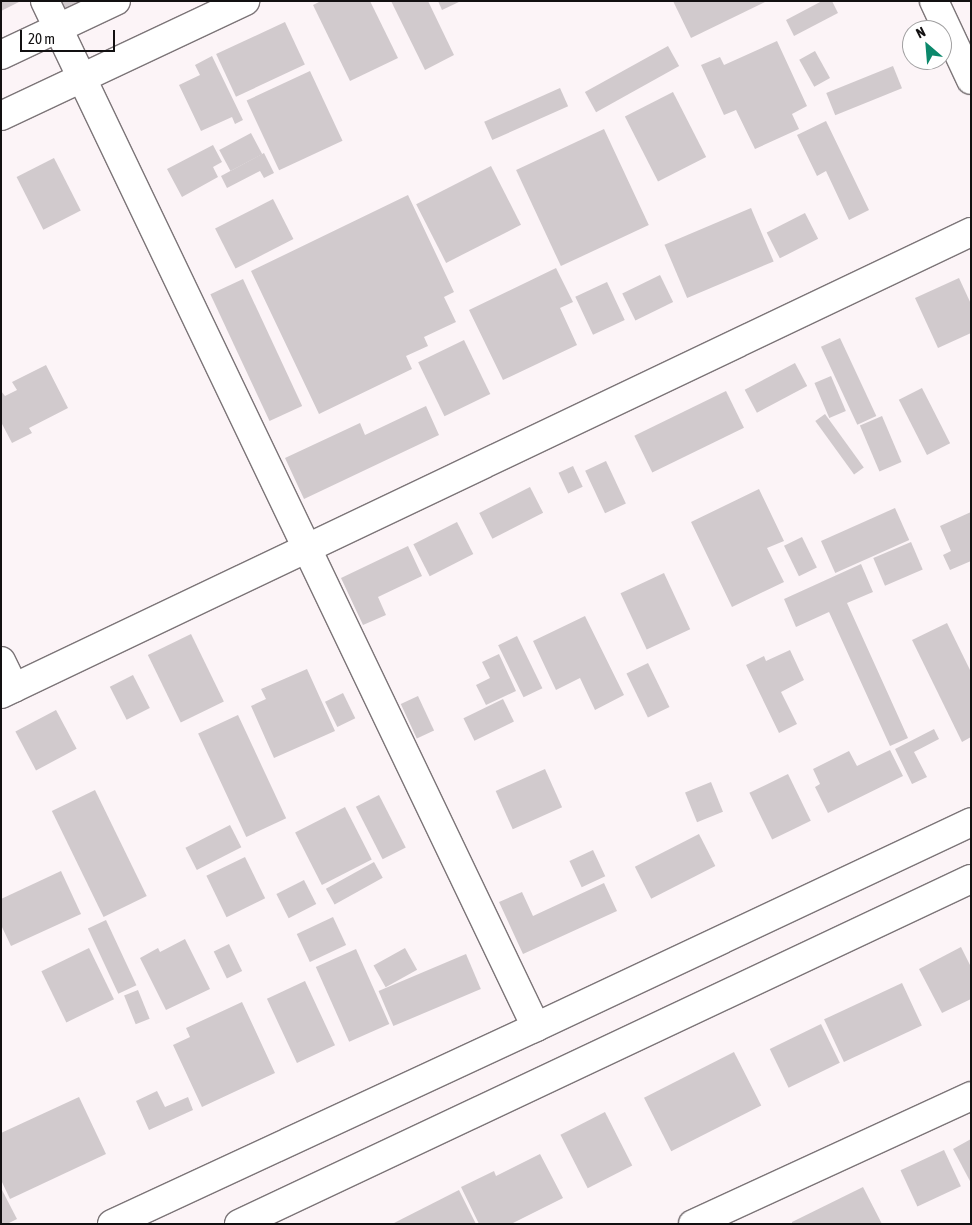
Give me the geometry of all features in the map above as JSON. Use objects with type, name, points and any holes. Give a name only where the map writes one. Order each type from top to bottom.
[{"type":"street","points":[[45,1],[536,1028]]},
{"type":"street","points":[[1,55],[116,1]]},
{"type":"street","points":[[1,116],[245,1]]},
{"type":"street","points":[[934,1],[971,80]]},
{"type":"street","points":[[1,661],[8,691],[971,232]]},
{"type":"street","points":[[112,1224],[536,1028],[971,822]]},
{"type":"street","points":[[239,1224],[971,879]]},
{"type":"street","points":[[693,1224],[971,1096]]},
{"type":"building","points":[[1,1],[21,1],[1,11]]},
{"type":"building","points":[[56,1],[81,1],[61,11]]},
{"type":"building","points":[[321,1],[370,1],[398,58],[350,81],[313,5]]},
{"type":"building","points":[[391,1],[428,1],[454,55],[425,70]]},
{"type":"building","points":[[438,1],[461,1],[442,10]]},
{"type":"building","points":[[673,1],[767,1],[691,38]]},
{"type":"building","points":[[822,1],[832,1],[838,13],[794,36],[786,20]]},
{"type":"building","points":[[285,22],[305,65],[236,97],[216,54]]},
{"type":"building","points":[[777,41],[807,106],[792,114],[799,129],[755,149],[736,110],[724,115],[701,65],[720,57],[724,65]]},
{"type":"building","points":[[668,46],[679,66],[596,112],[585,92]]},
{"type":"building","points":[[815,51],[830,78],[814,87],[799,60]]},
{"type":"building","points":[[212,56],[243,120],[235,124],[232,117],[201,131],[179,85],[200,75],[195,65]]},
{"type":"building","points":[[893,66],[902,88],[835,115],[826,93]]},
{"type":"building","points":[[310,71],[343,141],[279,170],[247,101]]},
{"type":"building","points":[[560,88],[568,106],[492,140],[484,122]]},
{"type":"building","points":[[673,92],[706,157],[658,182],[625,117]]},
{"type":"building","points":[[826,121],[869,210],[849,220],[826,171],[817,176],[797,135]]},
{"type":"building","points":[[604,129],[649,225],[561,266],[516,170]]},
{"type":"building","points":[[251,133],[262,154],[230,171],[219,150]]},
{"type":"building","points":[[213,145],[222,162],[213,167],[218,177],[182,197],[167,169]]},
{"type":"building","points":[[264,153],[274,173],[264,178],[260,171],[227,188],[221,176]]},
{"type":"building","points":[[54,158],[81,211],[43,230],[17,177]]},
{"type":"building","points":[[491,166],[521,225],[446,263],[416,204]]},
{"type":"building","points":[[408,195],[454,292],[444,297],[456,322],[424,337],[428,346],[406,356],[412,369],[319,414],[251,271]]},
{"type":"building","points":[[273,199],[293,239],[236,269],[215,229]]},
{"type":"building","points":[[751,208],[774,261],[687,298],[664,245]]},
{"type":"building","points":[[805,213],[818,239],[780,258],[767,233]]},
{"type":"building","points":[[556,268],[573,302],[560,308],[577,345],[503,380],[469,310]]},
{"type":"building","points":[[660,275],[673,302],[635,320],[622,293]]},
{"type":"building","points":[[959,278],[971,304],[971,333],[938,348],[915,298]]},
{"type":"building","points":[[243,279],[302,406],[270,421],[210,294]]},
{"type":"building","points":[[607,282],[625,320],[593,335],[575,297]]},
{"type":"building","points":[[840,338],[876,416],[857,425],[821,347]]},
{"type":"building","points":[[464,340],[490,394],[444,416],[418,362]]},
{"type":"building","points":[[795,363],[807,386],[757,413],[745,390]]},
{"type":"building","points":[[46,365],[68,408],[29,428],[32,433],[12,443],[1,422],[1,391],[5,396],[17,390],[12,382]]},
{"type":"building","points":[[831,376],[846,411],[829,418],[814,383]]},
{"type":"building","points":[[922,388],[950,443],[927,455],[899,400]]},
{"type":"building","points":[[726,391],[744,428],[652,473],[634,436]]},
{"type":"building","points":[[426,406],[439,435],[304,499],[285,458],[360,423],[365,435]]},
{"type":"building","points":[[825,414],[864,467],[854,474],[815,421]]},
{"type":"building","points":[[882,416],[902,462],[879,471],[860,425]]},
{"type":"building","points":[[606,461],[626,504],[605,513],[585,471]]},
{"type":"building","points":[[573,466],[583,487],[568,494],[558,473]]},
{"type":"building","points":[[530,487],[543,513],[492,539],[479,513]]},
{"type":"building","points":[[759,489],[784,541],[767,548],[784,582],[732,607],[691,522]]},
{"type":"building","points":[[895,508],[909,540],[835,573],[821,541]]},
{"type":"building","points":[[971,512],[971,561],[950,570],[943,555],[951,551],[940,526]]},
{"type":"building","points":[[457,522],[473,554],[430,576],[413,544]]},
{"type":"building","points":[[802,537],[817,568],[799,576],[784,546]]},
{"type":"building","points":[[911,542],[923,570],[885,586],[873,558]]},
{"type":"building","points":[[408,546],[422,576],[378,597],[386,615],[363,625],[341,578]]},
{"type":"building","points":[[861,564],[873,592],[847,603],[908,738],[890,746],[829,612],[796,627],[784,599]]},
{"type":"building","points":[[664,573],[690,629],[647,649],[620,593]]},
{"type":"building","points":[[585,616],[624,695],[595,710],[580,678],[556,690],[533,641]]},
{"type":"building","points":[[947,623],[971,672],[971,737],[962,742],[912,640]]},
{"type":"building","points":[[191,634],[224,701],[181,722],[148,655]]},
{"type":"building","points":[[517,636],[542,688],[524,697],[498,645]]},
{"type":"building","points":[[790,650],[804,680],[781,692],[797,724],[779,733],[746,665],[764,656],[766,661]]},
{"type":"building","points":[[499,654],[516,691],[486,705],[476,685],[490,678],[482,662]]},
{"type":"building","points":[[648,663],[669,707],[648,718],[626,674]]},
{"type":"building","points":[[307,669],[335,731],[274,758],[251,706],[266,699],[261,689]]},
{"type":"building","points":[[133,675],[150,708],[127,720],[110,687]]},
{"type":"building","points":[[343,693],[355,718],[337,727],[325,702]]},
{"type":"building","points":[[418,696],[434,730],[417,738],[401,704]]},
{"type":"building","points":[[503,699],[514,721],[474,741],[463,718]]},
{"type":"building","points":[[56,710],[77,749],[36,770],[15,732]]},
{"type":"building","points":[[238,715],[286,818],[246,837],[198,734]]},
{"type":"building","points":[[934,729],[939,739],[914,752],[927,777],[912,784],[895,749]]},
{"type":"building","points":[[890,750],[903,776],[828,813],[815,787],[820,784],[813,769],[849,751],[857,766]]},
{"type":"building","points":[[545,769],[562,807],[513,829],[496,791]]},
{"type":"building","points":[[788,774],[811,821],[772,840],[749,793]]},
{"type":"building","points":[[711,782],[723,812],[697,822],[685,792]]},
{"type":"building","points":[[95,790],[147,896],[104,917],[52,811]]},
{"type":"building","points":[[379,795],[406,848],[383,859],[356,807]]},
{"type":"building","points":[[345,807],[372,860],[322,885],[295,832]]},
{"type":"building","points":[[230,825],[241,847],[197,870],[185,848]]},
{"type":"building","points":[[699,834],[715,866],[651,899],[635,867]]},
{"type":"building","points":[[593,850],[605,876],[582,887],[569,861]]},
{"type":"building","points":[[245,857],[265,898],[227,917],[206,876]]},
{"type":"building","points":[[374,862],[383,878],[335,904],[326,889]]},
{"type":"building","points":[[61,871],[81,914],[11,946],[1,925],[1,899]]},
{"type":"building","points":[[304,880],[316,904],[289,918],[276,894]]},
{"type":"building","points":[[604,883],[617,911],[523,954],[499,902],[522,892],[533,916]]},
{"type":"building","points":[[333,917],[346,945],[310,962],[297,934]]},
{"type":"building","points":[[106,920],[136,985],[118,994],[88,928]]},
{"type":"building","points":[[185,939],[210,989],[166,1010],[140,958],[158,948],[160,952]]},
{"type":"building","points":[[229,944],[242,971],[227,978],[214,951]]},
{"type":"building","points":[[961,947],[971,967],[971,999],[942,1013],[919,969]]},
{"type":"building","points":[[89,948],[114,999],[66,1022],[41,971]]},
{"type":"building","points":[[405,948],[417,970],[386,987],[374,965]]},
{"type":"building","points":[[356,949],[389,1024],[349,1042],[316,967]]},
{"type":"building","points":[[466,954],[481,989],[393,1026],[379,991]]},
{"type":"building","points":[[305,981],[335,1045],[297,1063],[267,999]]},
{"type":"building","points":[[902,983],[922,1026],[844,1062],[824,1019]]},
{"type":"building","points":[[138,990],[150,1019],[136,1024],[124,996]]},
{"type":"building","points":[[242,1002],[275,1073],[202,1107],[173,1045],[190,1037],[186,1028]]},
{"type":"building","points":[[821,1024],[840,1063],[789,1088],[770,1049]]},
{"type":"building","points":[[734,1052],[761,1105],[671,1151],[644,1098]]},
{"type":"building","points":[[157,1091],[165,1107],[188,1097],[193,1110],[149,1130],[136,1101]]},
{"type":"building","points":[[79,1097],[106,1154],[10,1199],[1,1180],[1,1133]]},
{"type":"building","points":[[605,1112],[632,1165],[588,1188],[560,1135]]},
{"type":"building","points":[[971,1139],[971,1183],[953,1149]]},
{"type":"building","points":[[944,1150],[961,1186],[917,1207],[900,1170]]},
{"type":"building","points":[[540,1154],[563,1198],[511,1224],[479,1224],[461,1187],[494,1171],[496,1176]]},
{"type":"building","points":[[863,1187],[882,1224],[792,1224],[792,1222]]},
{"type":"building","points":[[1,1188],[17,1219],[7,1224],[1,1224]]},
{"type":"building","points":[[459,1190],[476,1224],[392,1224]]}]
